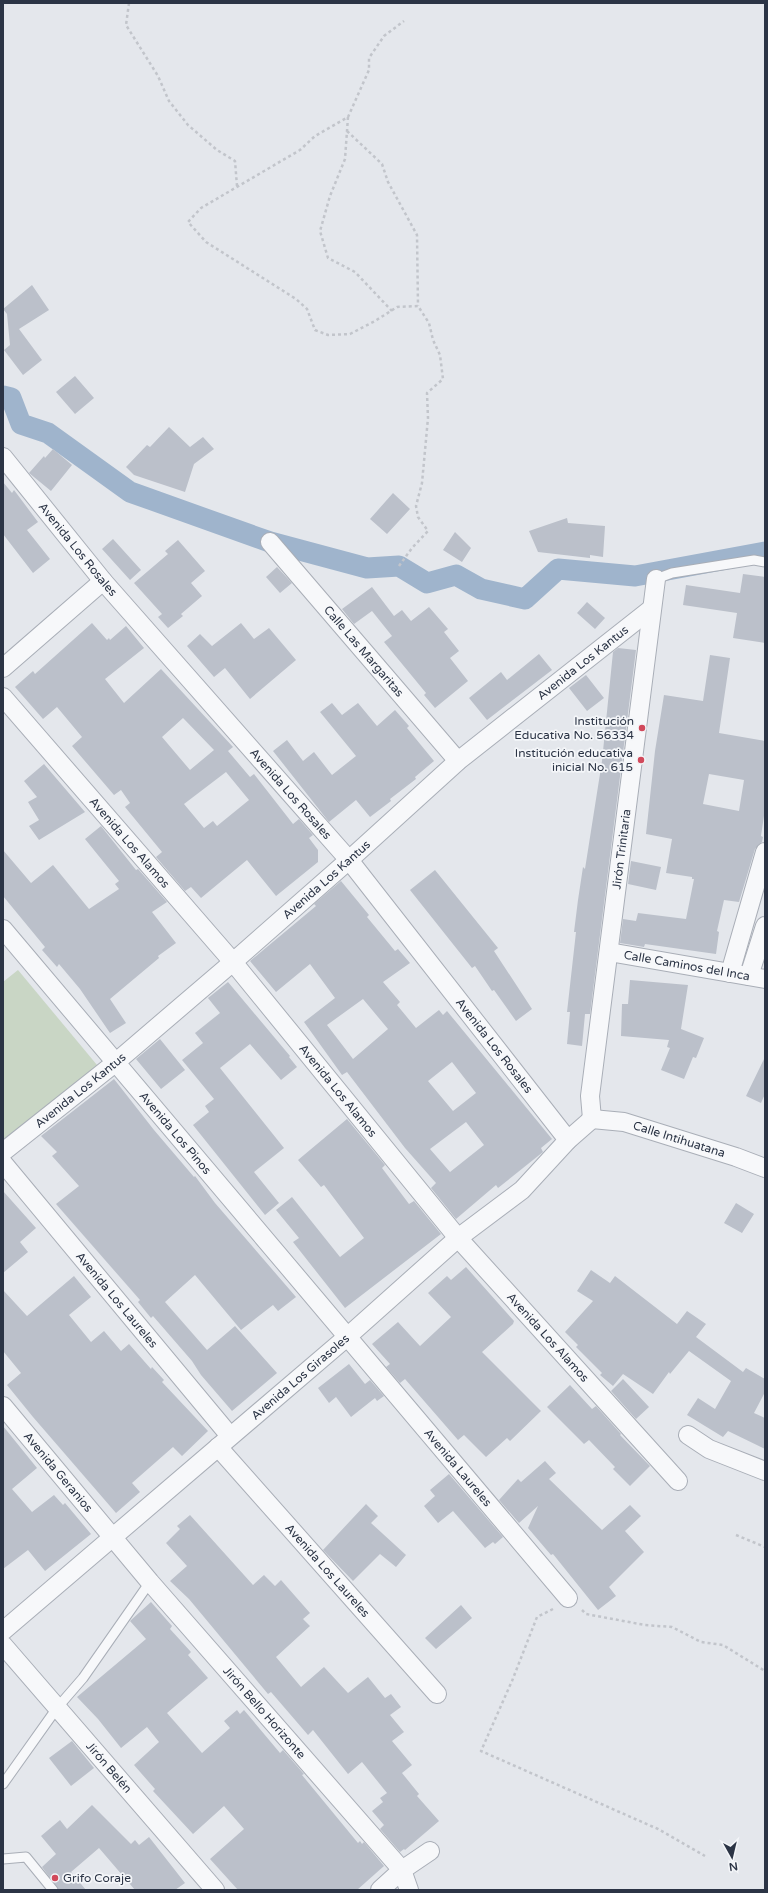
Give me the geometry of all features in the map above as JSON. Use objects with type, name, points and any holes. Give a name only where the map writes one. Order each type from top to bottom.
[{"type":"street","name":"Avenida Los Rosales","points":[[3,457],[103,581],[349,860],[568,1140]]},
{"type":"street","name":"Calle Las Margaritas","points":[[270,542],[458,761]]},
{"type":"street","name":"Jirón Trinitaria","points":[[592,1119],[590,1096],[651,609],[656,580]]},
{"type":"street","points":[[3,668],[103,581]]},
{"type":"street","name":"Avenida Los Kantus","points":[[3,1152],[115,1063],[233,962],[349,860],[458,761],[651,609]]},
{"type":"street","name":"Avenida Los Alamos","points":[[3,697],[233,962],[458,1238],[678,1481]]},
{"type":"street","points":[[730,973],[765,852]]},
{"type":"street","points":[[757,977],[765,926]]},
{"type":"street","name":"Avenida Los Pinos","points":[[3,929],[347,1337]]},
{"type":"street","name":"Calle Caminos del Inca","points":[[609,952],[757,977]]},
{"type":"street","name":"Avenida Los Girasoles","points":[[3,1631],[347,1337],[458,1238],[522,1190],[568,1140],[592,1119]]},
{"type":"street","name":"Calle Intihuatana","points":[[592,1119],[624,1122],[736,1157],[765,1168]]},
{"type":"street","name":"Avenida Los Laureles","points":[[3,1163],[224,1441],[437,1694]]},
{"type":"street","name":"Avenida Laureles","points":[[347,1337],[568,1598]]},
{"type":"street","name":"Avenida Geranios","points":[[3,1406],[114,1537]]},
{"type":"street","points":[[688,1435],[709,1449],[765,1471]]},
{"type":"street","name":"Jirón Bello Horizonte","points":[[114,1537],[150,1582],[402,1870],[409,1890]]},
{"type":"street","name":"Jirón Belén","points":[[3,1645],[215,1890]]},
{"type":"street","points":[[380,1890],[402,1870],[430,1851]]},
{"type":"lane","points":[[656,580],[672,573],[754,560],[765,562]]},
{"type":"lane","points":[[3,1784],[57,1708],[82,1678],[150,1582]]},
{"type":"lane","points":[[3,1860],[26,1857],[53,1890]]},
{"type":"path","points":[[129,3],[126,25],[158,76],[169,101],[188,125],[217,150],[234,161],[237,186]]},
{"type":"path","points":[[392,310],[355,272],[328,258],[320,231],[330,196],[345,159],[348,117],[368,70],[369,58],[384,36],[404,21]]},
{"type":"path","points":[[348,117],[315,136],[300,150],[201,208],[188,222],[206,242],[296,299],[307,309],[315,330],[328,335],[350,334],[397,307],[418,306]]},
{"type":"path","points":[[347,131],[382,164],[388,182],[417,235],[418,306],[429,323],[433,340],[440,355],[443,379],[427,393],[428,418],[422,483],[416,506],[418,517],[428,531],[412,548],[399,566]]},
{"type":"path","points":[[736,1535],[765,1547]]},
{"type":"path","points":[[705,1856],[658,1829],[481,1751],[512,1681],[537,1617],[561,1606],[568,1598],[586,1614],[645,1625],[672,1627],[701,1642],[723,1645],[765,1671]]},
{"type":"green space","points":[[18,970],[97,1065],[3,1144],[3,982]]},
{"type":"building","points":[[32,285],[49,310],[19,329],[42,360],[23,375],[4,350],[10,345],[7,314],[3,309]]},
{"type":"building","points":[[75,376],[94,398],[75,414],[56,392]]},
{"type":"building","points":[[169,427],[190,447],[203,437],[214,449],[194,464],[185,492],[134,475],[126,467],[147,445],[150,447]]},
{"type":"building","points":[[53,449],[72,465],[51,491],[29,473],[44,456],[45,458]]},
{"type":"building","points":[[3,482],[12,493],[14,490],[38,522],[27,530],[50,559],[33,573],[3,534]]},
{"type":"building","points":[[393,493],[410,509],[387,534],[370,519]]},
{"type":"building","points":[[567,518],[568,523],[605,526],[603,557],[590,555],[590,558],[538,552],[529,531]]},
{"type":"building","points":[[455,532],[471,548],[462,562],[443,550]]},
{"type":"building","points":[[113,539],[141,570],[130,580],[102,549]]},
{"type":"building","points":[[178,540],[205,571],[191,583],[202,596],[181,614],[183,616],[168,628],[158,617],[162,614],[134,583],[168,554],[165,551]]},
{"type":"building","points":[[277,567],[292,583],[280,593],[266,577]]},
{"type":"building","points":[[743,574],[765,577],[765,643],[733,638],[737,613],[683,605],[686,585],[740,593]]},
{"type":"building","points":[[372,587],[394,616],[402,610],[411,621],[429,607],[448,629],[444,632],[459,651],[450,658],[468,681],[435,708],[424,695],[426,693],[384,642],[392,636],[372,611],[354,624],[342,609]]},
{"type":"building","points":[[587,602],[605,618],[595,629],[577,613]]},
{"type":"building","points":[[92,623],[107,640],[109,638],[110,640],[126,626],[144,648],[105,679],[124,703],[161,669],[233,747],[228,751],[250,777],[254,774],[293,824],[299,819],[313,835],[309,838],[318,850],[318,862],[276,896],[247,860],[201,898],[191,887],[185,891],[156,857],[162,852],[125,807],[130,803],[121,790],[114,795],[72,746],[82,737],[57,707],[43,719],[15,687],[33,671],[35,674]],"holes":[[[183,718],[214,750],[190,770],[162,737]],[[226,772],[249,800],[217,826],[213,821],[204,828],[184,804]]]},
{"type":"building","points":[[241,623],[254,639],[269,628],[296,660],[250,699],[225,668],[214,677],[187,646],[200,634],[212,646]]},
{"type":"building","points":[[618,648],[636,650],[590,1014],[585,1014],[582,1046],[567,1044],[570,1012],[567,1012],[576,932],[574,932],[583,867],[585,869],[602,761],[613,652]]},
{"type":"building","points":[[539,654],[552,670],[487,720],[469,698],[501,672],[507,680]]},
{"type":"building","points":[[710,655],[730,658],[719,733],[765,741],[765,809],[761,836],[763,837],[762,842],[755,849],[739,902],[724,900],[717,931],[719,932],[716,954],[645,944],[644,947],[620,943],[623,919],[636,921],[638,913],[686,919],[694,879],[692,879],[692,877],[666,873],[672,839],[646,834],[655,751],[664,695],[703,701]],"holes":[[[709,774],[744,780],[739,811],[703,804]]]},
{"type":"building","points":[[586,675],[604,698],[587,711],[569,688]]},
{"type":"building","points":[[332,703],[342,715],[358,703],[377,726],[395,710],[409,726],[407,728],[434,761],[415,777],[416,779],[390,799],[391,801],[370,817],[356,800],[329,822],[273,751],[287,740],[303,761],[314,752],[332,775],[356,756],[320,712]]},
{"type":"building","points":[[44,764],[85,812],[39,840],[29,826],[39,820],[28,802],[37,797],[24,781]]},
{"type":"building","points":[[101,826],[136,870],[138,869],[167,902],[152,912],[176,943],[158,956],[159,958],[110,999],[126,1023],[110,1033],[80,989],[59,964],[57,967],[42,950],[45,947],[3,896],[3,850],[31,883],[53,865],[89,909],[119,889],[115,884],[119,881],[85,839]]},
{"type":"building","points":[[631,861],[661,867],[656,890],[628,884]]},
{"type":"building","points":[[435,870],[498,948],[494,951],[532,1009],[516,1021],[494,990],[492,991],[475,966],[472,968],[410,890]]},
{"type":"building","points":[[341,881],[369,915],[367,917],[395,951],[398,949],[410,963],[383,982],[400,1002],[397,1005],[416,1028],[439,1010],[443,1015],[447,1011],[552,1139],[541,1148],[543,1152],[498,1188],[496,1185],[456,1219],[431,1188],[436,1183],[405,1148],[347,1072],[342,1075],[304,1022],[335,998],[310,964],[276,992],[250,961],[316,906],[314,904]],"holes":[[[363,999],[388,1029],[353,1059],[327,1025]],[[452,1062],[476,1093],[453,1111],[428,1081]],[[466,1122],[484,1145],[450,1172],[430,1149]]]},
{"type":"building","points":[[630,980],[688,985],[681,1029],[704,1038],[696,1058],[693,1057],[684,1079],[661,1070],[670,1048],[667,1047],[669,1040],[621,1036],[622,1004],[628,1004]]},
{"type":"building","points":[[228,982],[290,1056],[289,1057],[297,1067],[281,1080],[250,1044],[220,1068],[284,1148],[254,1172],[279,1203],[265,1215],[193,1125],[209,1112],[205,1106],[214,1099],[182,1060],[203,1043],[195,1033],[220,1013],[208,998]]},
{"type":"building","points":[[160,1039],[185,1070],[161,1089],[136,1059]]},
{"type":"building","points":[[765,1057],[765,1094],[761,1103],[746,1096]]},
{"type":"building","points":[[114,1079],[154,1130],[194,1177],[195,1176],[215,1203],[296,1297],[278,1311],[273,1305],[241,1330],[195,1275],[165,1302],[207,1350],[235,1326],[277,1373],[232,1411],[201,1375],[192,1361],[153,1316],[151,1318],[138,1302],[140,1300],[56,1204],[79,1186],[52,1156],[57,1152],[41,1136]]},
{"type":"building","points":[[347,1119],[385,1165],[382,1168],[409,1204],[414,1201],[441,1234],[345,1308],[293,1242],[299,1238],[276,1210],[292,1197],[340,1257],[364,1238],[324,1185],[321,1187],[298,1160]]},
{"type":"building","points":[[3,1191],[36,1228],[20,1242],[28,1252],[3,1273]]},
{"type":"building","points":[[736,1203],[754,1214],[742,1233],[724,1223]]},
{"type":"building","points":[[466,1267],[514,1321],[513,1324],[482,1352],[541,1411],[510,1441],[507,1438],[486,1457],[464,1435],[458,1440],[405,1379],[400,1383],[386,1367],[390,1364],[372,1344],[398,1322],[420,1346],[451,1317],[428,1293],[447,1276],[451,1280]]},
{"type":"building","points":[[591,1270],[610,1283],[615,1276],[677,1324],[687,1311],[706,1324],[696,1337],[743,1372],[746,1368],[765,1379],[765,1392],[754,1413],[765,1418],[765,1449],[728,1431],[723,1437],[687,1415],[698,1398],[715,1409],[731,1381],[689,1351],[670,1374],[669,1372],[653,1394],[623,1374],[613,1386],[600,1375],[602,1373],[576,1347],[578,1345],[565,1332],[593,1301],[577,1291]]},
{"type":"building","points":[[74,1276],[91,1297],[69,1315],[91,1342],[104,1331],[121,1351],[129,1344],[151,1369],[152,1367],[164,1380],[162,1382],[208,1431],[182,1456],[173,1447],[132,1483],[140,1492],[116,1513],[7,1385],[21,1373],[3,1351],[3,1290],[27,1316]]},
{"type":"building","points":[[349,1364],[365,1384],[370,1380],[384,1396],[377,1401],[375,1398],[351,1417],[336,1397],[329,1403],[318,1388]]},
{"type":"building","points":[[623,1379],[649,1407],[636,1419],[611,1391]]},
{"type":"building","points":[[570,1385],[592,1409],[596,1406],[621,1434],[620,1435],[650,1466],[630,1486],[613,1469],[615,1467],[589,1440],[584,1444],[547,1407]]},
{"type":"building","points":[[3,1426],[37,1468],[12,1489],[32,1512],[54,1495],[63,1505],[65,1503],[91,1534],[45,1571],[28,1550],[3,1569]]},
{"type":"building","points":[[545,1461],[556,1473],[549,1479],[602,1530],[630,1505],[641,1516],[625,1531],[644,1552],[609,1587],[616,1596],[598,1610],[553,1554],[551,1555],[528,1528],[538,1506],[519,1523],[499,1500],[518,1479],[521,1482]]},
{"type":"building","points":[[449,1474],[503,1537],[495,1544],[493,1542],[485,1548],[453,1511],[438,1523],[424,1506],[435,1496],[430,1490]]},
{"type":"building","points":[[366,1504],[378,1516],[371,1523],[406,1555],[396,1567],[380,1554],[353,1581],[323,1550]]},
{"type":"building","points":[[190,1515],[253,1585],[264,1575],[275,1586],[281,1580],[310,1613],[303,1619],[310,1626],[276,1657],[301,1687],[324,1667],[348,1693],[368,1677],[385,1698],[391,1694],[401,1707],[390,1715],[404,1732],[392,1741],[412,1765],[402,1773],[419,1794],[417,1796],[439,1821],[405,1850],[404,1849],[400,1852],[380,1829],[384,1825],[372,1811],[383,1802],[380,1798],[387,1793],[362,1762],[348,1774],[313,1730],[308,1735],[271,1692],[268,1694],[189,1599],[170,1581],[187,1566],[166,1543],[180,1529],[177,1526]]},
{"type":"building","points":[[151,1602],[172,1626],[170,1629],[191,1652],[188,1655],[208,1678],[167,1713],[202,1753],[230,1728],[224,1721],[237,1710],[240,1714],[244,1710],[280,1753],[283,1750],[304,1774],[302,1775],[358,1843],[360,1841],[362,1844],[364,1842],[384,1866],[357,1890],[238,1890],[210,1859],[244,1829],[224,1806],[193,1834],[153,1791],[155,1789],[134,1765],[159,1742],[147,1727],[121,1748],[98,1719],[77,1697],[146,1639],[130,1621]]},
{"type":"building","points":[[461,1605],[472,1618],[436,1649],[425,1638]]},
{"type":"building","points":[[72,1741],[94,1768],[71,1786],[49,1758]]},
{"type":"building","points":[[92,1805],[131,1844],[135,1840],[139,1845],[149,1837],[185,1883],[175,1890],[135,1890],[99,1848],[71,1872],[86,1890],[59,1890],[42,1867],[56,1854],[41,1836],[60,1820],[67,1829]]},
{"type":"waterway","points":[[3,396],[11,398],[21,424],[48,433],[130,492],[270,542],[367,568],[399,566],[427,583],[456,575],[481,589],[525,599],[558,569],[635,576],[765,552]]},
{"type":"place","name":"Institución Educativa No. 56334","points":[[642,728]]},
{"type":"place","name":"Institución educativa inicial No. 615","points":[[641,760]]},
{"type":"place","name":"Grifo Coraje","points":[[55,1878]]}]
